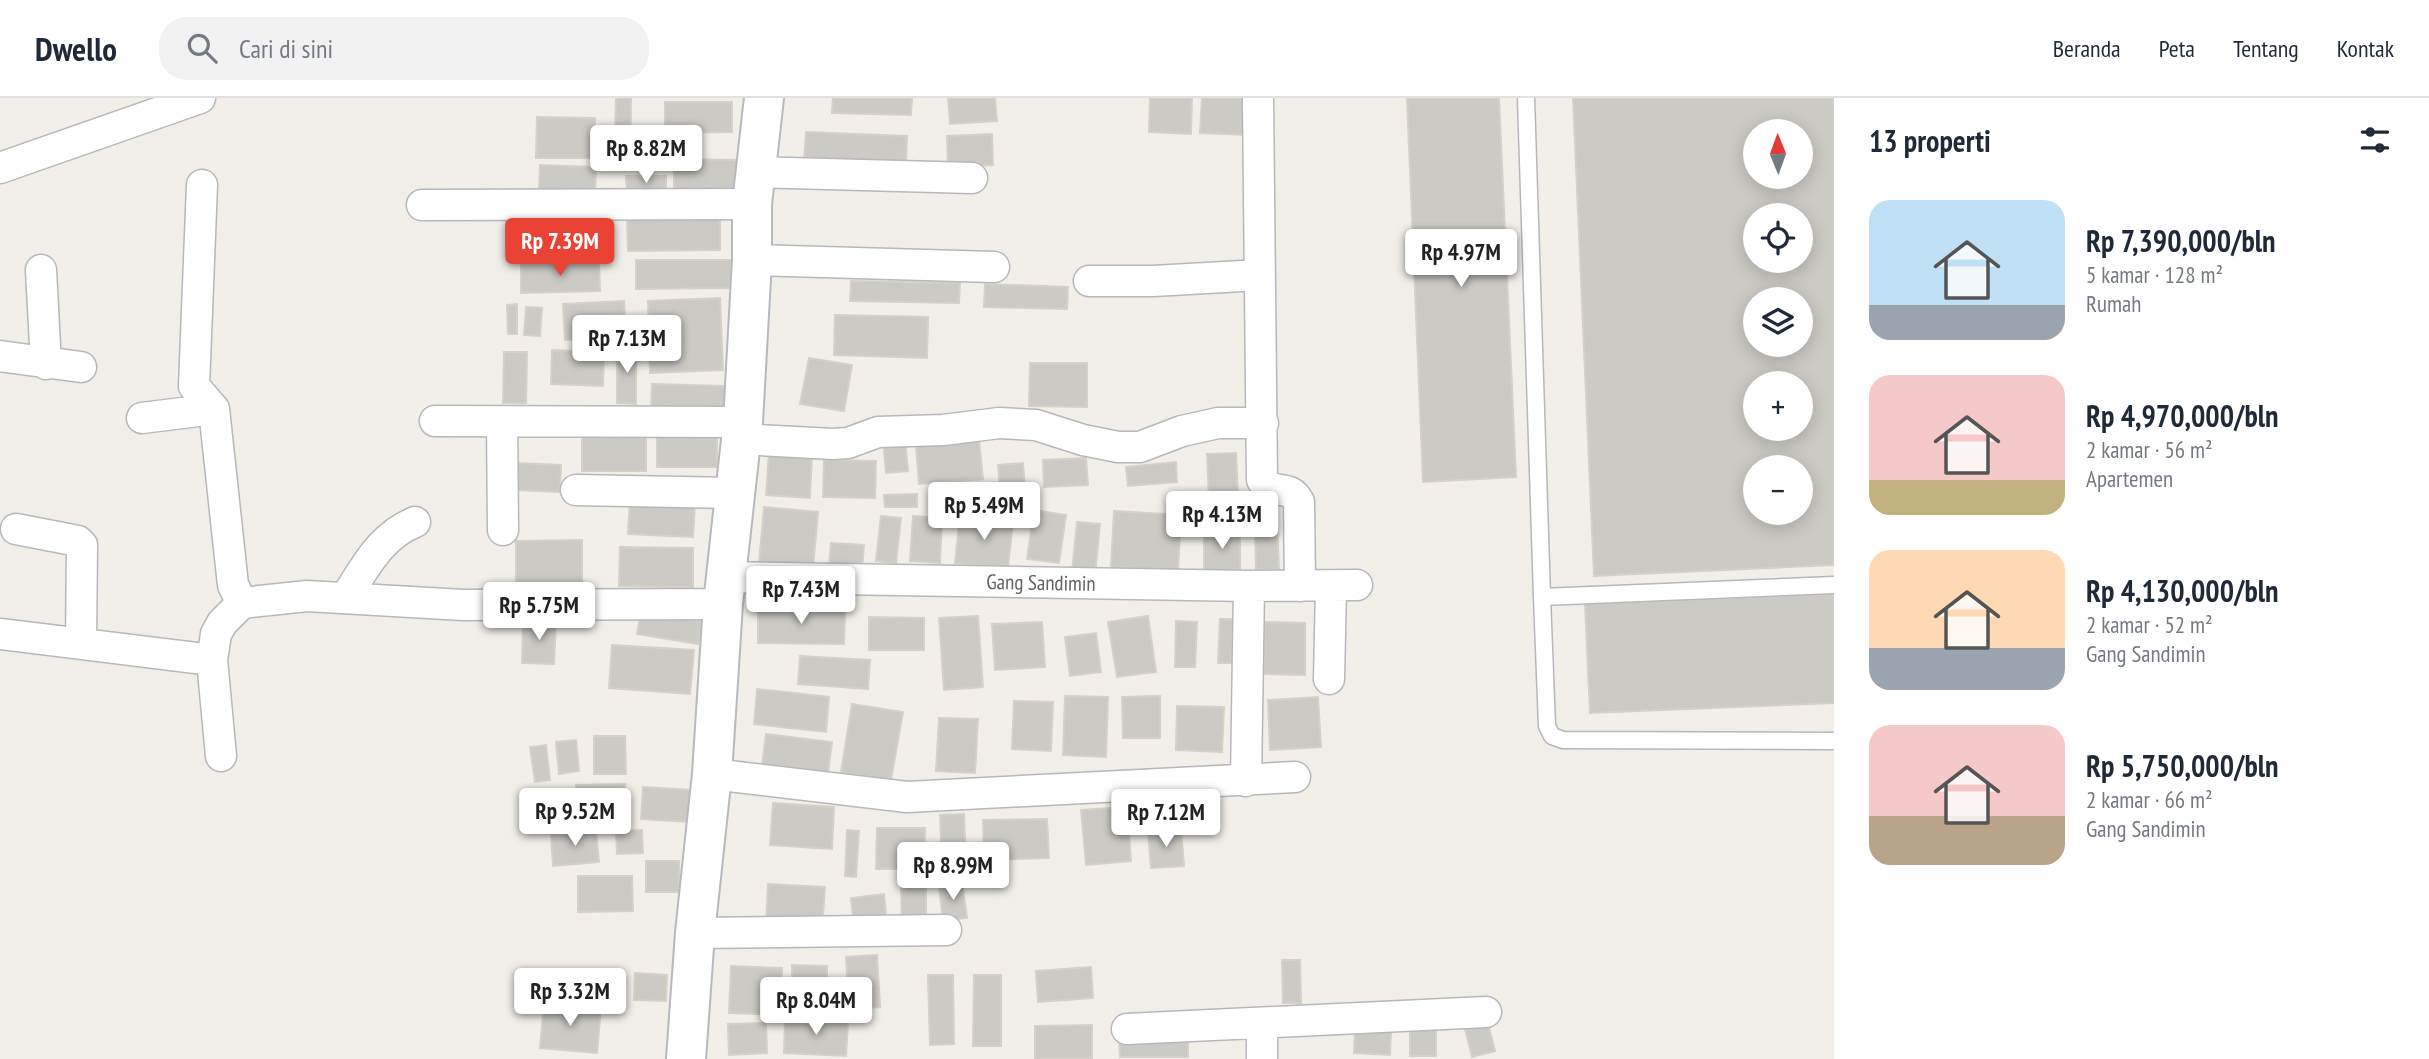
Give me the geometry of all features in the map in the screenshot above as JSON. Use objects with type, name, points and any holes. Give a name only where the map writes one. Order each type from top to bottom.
[{"type":"main road","points":[[686,1059],[695,933],[712,774],[724,590],[741,430],[754,188],[764,98]]},
{"type":"street","points":[[0,168],[200,98]]},
{"type":"street","points":[[1258,98],[1262,480],[1272,489],[1290,491],[1299,502],[1300,586]]},
{"type":"street","points":[[422,205],[972,178]]},
{"type":"street","points":[[202,185],[194,386],[214,410],[233,586],[242,603],[222,623],[216,634],[212,660],[221,757]]},
{"type":"street","points":[[752,260],[994,267]]},
{"type":"street","points":[[41,270],[46,364]]},
{"type":"street","points":[[1089,281],[1153,281],[1260,275]]},
{"type":"street","points":[[0,356],[81,367]]},
{"type":"street","points":[[142,418],[214,410]]},
{"type":"street","points":[[435,421],[741,430],[833,444],[848,443],[878,432],[943,430],[999,423],[1036,425],[1083,440],[1118,447],[1140,447],[1182,431],[1218,423],[1263,423]]},
{"type":"street","points":[[502,422],[503,530]]},
{"type":"street","points":[[576,490],[733,493]]},
{"type":"street","points":[[345,598],[381,543],[401,527],[415,522]]},
{"type":"street","points":[[16,530],[78,541],[82,545],[81,643]]},
{"type":"street","name":"Gang Sandimin","points":[[242,603],[307,596],[463,605],[724,590],[1344,585],[1329,679]]},
{"type":"street","points":[[1246,781],[1249,586]]},
{"type":"street","points":[[0,634],[212,660]]},
{"type":"street","points":[[712,774],[907,797],[1295,777]]},
{"type":"street","points":[[695,933],[946,930]]},
{"type":"street","points":[[1127,1029],[1486,1012]]},
{"type":"street","points":[[1262,1023],[1262,1059]]},
{"type":"lane","points":[[1526,98],[1547,726],[1552,736],[1563,740],[1834,741]]},
{"type":"lane","points":[[1542,597],[1834,585]]},
{"type":"building","points":[[616,98],[631,98],[630,167],[614,166]]},
{"type":"building","points":[[833,98],[912,98],[911,115],[832,113]]},
{"type":"building","points":[[948,98],[995,98],[997,121],[950,124]]},
{"type":"building","points":[[1150,98],[1192,98],[1191,134],[1149,132]]},
{"type":"building","points":[[1202,98],[1248,98],[1247,135],[1200,133]]},
{"type":"building","points":[[1407,98],[1499,98],[1516,477],[1423,482]]},
{"type":"building","points":[[1573,98],[1834,98],[1834,565],[1594,576]]},
{"type":"building","points":[[665,102],[732,102],[732,132],[665,133]]},
{"type":"building","points":[[537,117],[595,118],[594,158],[536,158]]},
{"type":"building","points":[[806,132],[907,136],[906,165],[804,160]]},
{"type":"building","points":[[992,134],[993,165],[948,167],[947,136]]},
{"type":"building","points":[[674,159],[738,160],[738,192],[674,191]]},
{"type":"building","points":[[540,165],[596,167],[595,193],[539,190]]},
{"type":"building","points":[[626,176],[666,176],[666,193],[627,194]]},
{"type":"building","points":[[506,216],[605,216],[605,247],[506,247]]},
{"type":"building","points":[[627,219],[720,219],[720,250],[628,251]]},
{"type":"building","points":[[636,260],[731,260],[731,288],[636,289]]},
{"type":"building","points":[[599,262],[600,291],[521,293],[521,264]]},
{"type":"building","points":[[851,281],[960,283],[959,303],[850,301]]},
{"type":"building","points":[[985,284],[1068,287],[1067,309],[984,307]]},
{"type":"building","points":[[720,298],[723,370],[650,373],[648,301]]},
{"type":"building","points":[[624,301],[626,337],[565,340],[563,304]]},
{"type":"building","points":[[517,304],[517,334],[508,334],[507,305]]},
{"type":"building","points":[[526,307],[542,308],[540,336],[524,335]]},
{"type":"building","points":[[835,315],[928,317],[927,358],[834,355]]},
{"type":"building","points":[[617,347],[636,347],[636,404],[617,403]]},
{"type":"building","points":[[552,350],[604,352],[603,386],[551,384]]},
{"type":"building","points":[[504,352],[527,352],[526,403],[503,403]]},
{"type":"building","points":[[809,358],[852,365],[844,411],[800,404]]},
{"type":"building","points":[[1030,363],[1087,363],[1087,407],[1029,406]]},
{"type":"building","points":[[652,384],[724,386],[724,414],[651,412]]},
{"type":"building","points":[[657,430],[717,431],[717,467],[657,467]]},
{"type":"building","points":[[582,434],[646,434],[646,471],[582,471]]},
{"type":"building","points":[[905,439],[908,471],[886,473],[883,441]]},
{"type":"building","points":[[979,440],[983,479],[919,484],[916,446]]},
{"type":"building","points":[[769,452],[812,454],[810,498],[766,495]]},
{"type":"building","points":[[1236,453],[1238,495],[1209,497],[1207,454]]},
{"type":"building","points":[[1086,458],[1088,485],[1044,487],[1043,460]]},
{"type":"building","points":[[824,460],[876,461],[875,498],[823,497]]},
{"type":"building","points":[[1176,462],[1177,482],[1128,486],[1126,467]]},
{"type":"building","points":[[517,463],[561,465],[560,492],[516,490]]},
{"type":"building","points":[[1023,463],[1026,500],[1001,502],[998,465]]},
{"type":"building","points":[[983,489],[984,506],[937,509],[936,492]]},
{"type":"building","points":[[917,494],[917,507],[885,507],[884,495]]},
{"type":"building","points":[[630,501],[695,504],[693,537],[628,534]]},
{"type":"building","points":[[764,507],[818,512],[813,568],[759,563]]},
{"type":"building","points":[[1034,510],[1066,515],[1059,563],[1027,559]]},
{"type":"building","points":[[1114,511],[1181,515],[1178,571],[1111,567]]},
{"type":"building","points":[[881,516],[901,518],[896,563],[876,561]]},
{"type":"building","points":[[913,516],[942,518],[940,563],[910,561]]},
{"type":"building","points":[[960,516],[1013,521],[1008,568],[955,563]]},
{"type":"building","points":[[1077,522],[1100,524],[1095,575],[1072,572]]},
{"type":"building","points":[[1277,524],[1279,569],[1256,570],[1255,525]]},
{"type":"building","points":[[1240,528],[1240,573],[1204,574],[1204,529]]},
{"type":"building","points":[[582,540],[582,585],[516,585],[516,541]]},
{"type":"building","points":[[831,543],[864,545],[862,570],[829,568]]},
{"type":"building","points":[[620,547],[693,548],[693,587],[619,586]]},
{"type":"building","points":[[1834,594],[1834,703],[1590,713],[1585,604]]},
{"type":"building","points":[[758,609],[845,610],[844,644],[758,643]]},
{"type":"building","points":[[641,612],[702,622],[698,644],[637,634]]},
{"type":"building","points":[[978,616],[983,687],[944,690],[939,618]]},
{"type":"building","points":[[1148,616],[1156,672],[1117,677],[1108,622]]},
{"type":"building","points":[[869,617],[924,618],[924,650],[869,650]]},
{"type":"building","points":[[1220,619],[1233,619],[1231,663],[1218,663]]},
{"type":"building","points":[[523,620],[556,621],[554,664],[522,663]]},
{"type":"building","points":[[1176,621],[1197,622],[1195,667],[1175,667]]},
{"type":"building","points":[[1042,622],[1045,667],[995,670],[992,624]]},
{"type":"building","points":[[1265,622],[1305,623],[1305,675],[1264,674]]},
{"type":"building","points":[[1096,633],[1101,672],[1070,676],[1065,637]]},
{"type":"building","points":[[612,645],[694,650],[690,694],[609,688]]},
{"type":"building","points":[[800,656],[870,660],[868,689],[798,684]]},
{"type":"building","points":[[757,689],[829,697],[826,732],[754,724]]},
{"type":"building","points":[[1065,696],[1108,697],[1106,757],[1063,755]]},
{"type":"building","points":[[1160,696],[1160,738],[1123,738],[1122,697]]},
{"type":"building","points":[[1318,697],[1321,747],[1270,750],[1268,700]]},
{"type":"building","points":[[1014,701],[1053,702],[1051,751],[1012,749]]},
{"type":"building","points":[[852,704],[903,712],[891,780],[841,772]]},
{"type":"building","points":[[1177,706],[1224,707],[1222,752],[1176,750]]},
{"type":"building","points":[[939,718],[978,719],[975,773],[936,771]]},
{"type":"building","points":[[766,734],[832,742],[828,773],[762,766]]},
{"type":"building","points":[[594,736],[625,736],[626,774],[594,774]]},
{"type":"building","points":[[576,740],[579,771],[559,774],[556,742]]},
{"type":"building","points":[[546,745],[550,780],[535,782],[530,747]]},
{"type":"building","points":[[625,784],[626,814],[577,815],[576,785]]},
{"type":"building","points":[[643,787],[692,790],[690,822],[641,819]]},
{"type":"building","points":[[539,789],[567,792],[564,825],[536,822]]},
{"type":"building","points":[[773,803],[834,807],[832,849],[770,845]]},
{"type":"building","points":[[1127,807],[1131,861],[1086,865],[1081,810]]},
{"type":"building","points":[[964,814],[966,864],[942,864],[940,815]]},
{"type":"building","points":[[1047,819],[1049,858],[984,860],[983,820]]},
{"type":"building","points":[[877,828],[925,828],[924,869],[876,869]]},
{"type":"building","points":[[1181,829],[1184,866],[1151,868],[1148,832]]},
{"type":"building","points":[[596,830],[599,862],[553,866],[551,835]]},
{"type":"building","points":[[642,830],[643,853],[617,854],[616,831]]},
{"type":"building","points":[[847,830],[859,831],[856,877],[845,876]]},
{"type":"building","points":[[646,861],[679,861],[679,892],[646,892]]},
{"type":"building","points":[[578,876],[632,876],[633,911],[578,912]]},
{"type":"building","points":[[962,883],[967,918],[943,921],[939,886]]},
{"type":"building","points":[[768,884],[825,887],[822,928],[766,925]]},
{"type":"building","points":[[926,884],[926,924],[902,924],[901,885]]},
{"type":"building","points":[[884,894],[887,922],[854,926],[851,898]]},
{"type":"building","points":[[877,955],[880,1007],[849,1009],[846,957]]},
{"type":"building","points":[[1282,960],[1300,960],[1301,1003],[1283,1003]]},
{"type":"building","points":[[792,965],[827,966],[827,1007],[793,1007]]},
{"type":"building","points":[[731,966],[782,968],[780,1015],[729,1013]]},
{"type":"building","points":[[1091,967],[1093,998],[1038,1002],[1036,971]]},
{"type":"building","points":[[577,972],[608,972],[608,992],[577,993]]},
{"type":"building","points":[[635,973],[667,975],[666,1001],[634,1000]]},
{"type":"building","points":[[928,975],[953,975],[954,1044],[930,1045]]},
{"type":"building","points":[[974,975],[1001,975],[1001,1046],[973,1046]]},
{"type":"building","points":[[544,1003],[601,1008],[597,1053],[540,1048]]},
{"type":"building","points":[[785,1019],[848,1022],[846,1056],[784,1053]]},
{"type":"building","points":[[766,1023],[767,1053],[729,1055],[728,1024]]},
{"type":"building","points":[[1488,1023],[1495,1051],[1472,1057],[1465,1029]]},
{"type":"building","points":[[1092,1025],[1092,1058],[1035,1059],[1035,1026]]},
{"type":"building","points":[[1355,1026],[1391,1028],[1390,1055],[1354,1053]]},
{"type":"building","points":[[1436,1029],[1436,1056],[1410,1056],[1410,1030]]},
{"type":"building","points":[[1188,1038],[1188,1057],[1120,1057],[1119,1039]]}]
